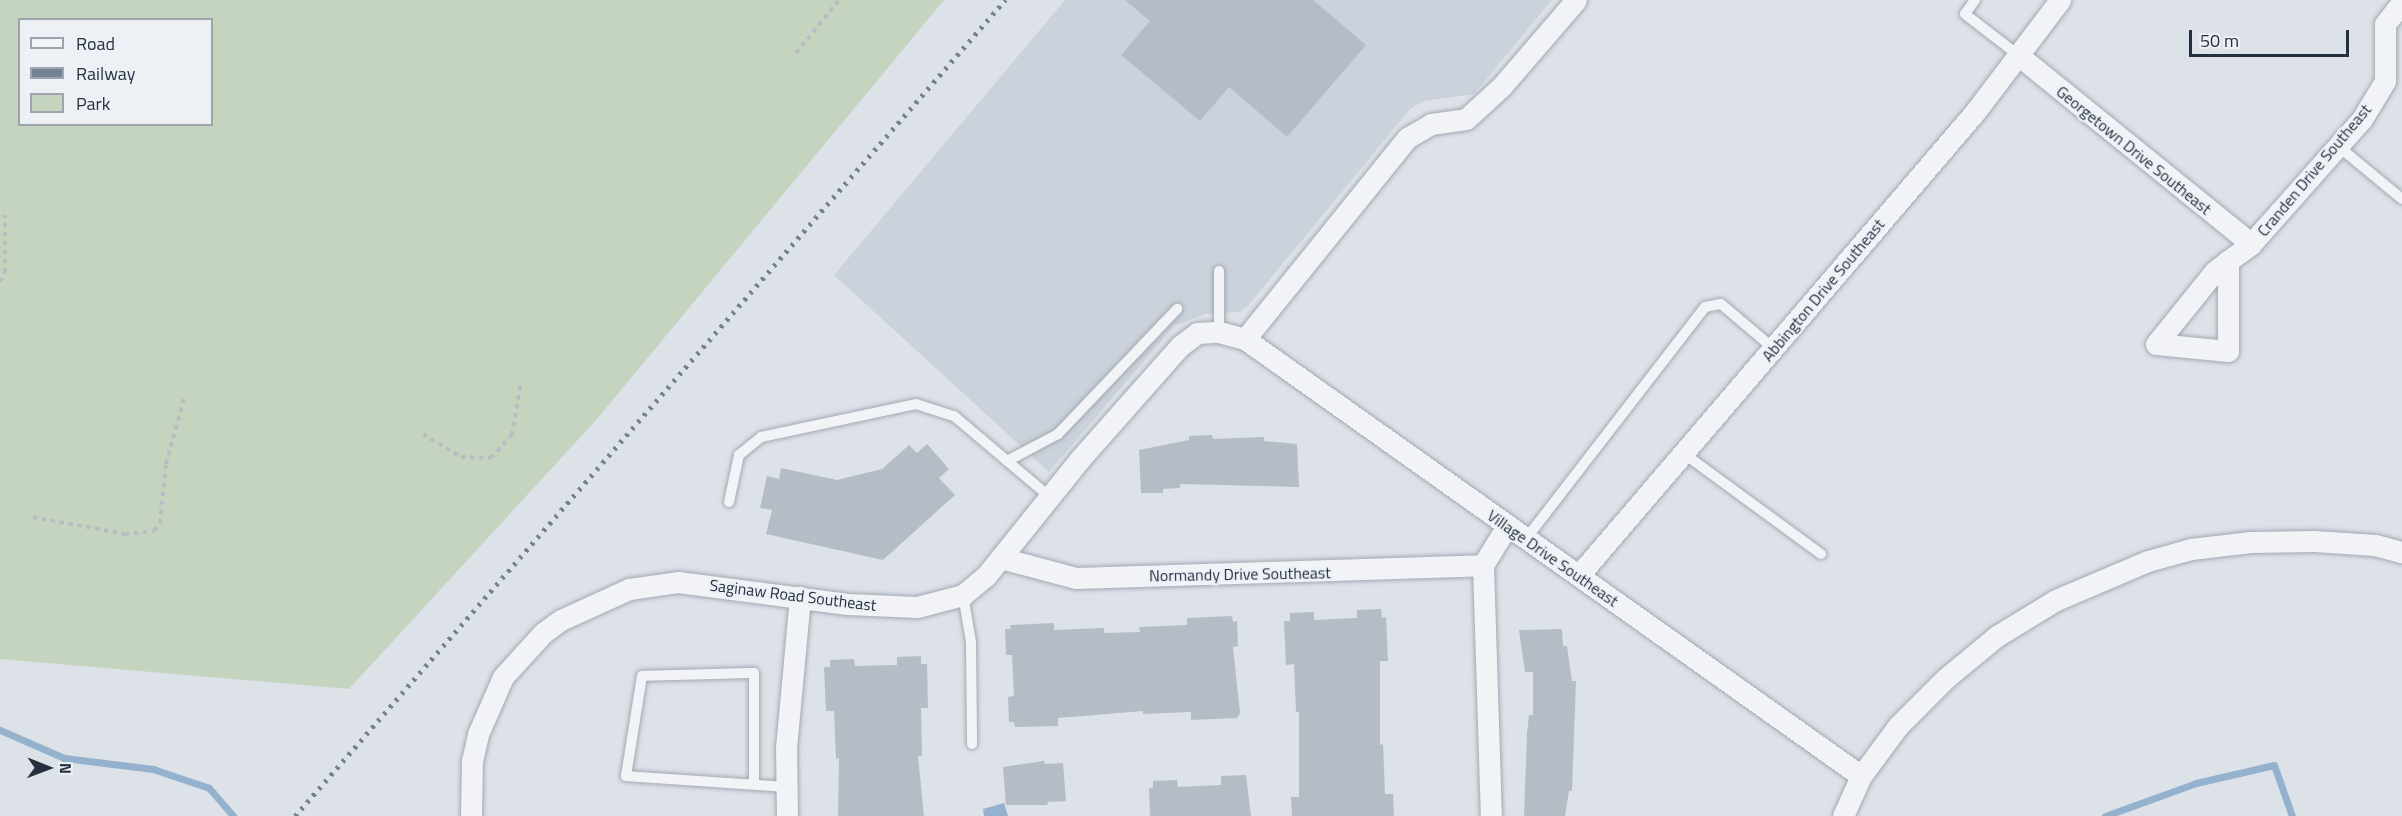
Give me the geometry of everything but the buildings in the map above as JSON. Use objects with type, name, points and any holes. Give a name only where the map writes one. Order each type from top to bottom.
[{"type":"street","points":[[1245,339],[1407,138],[1431,124],[1466,119],[1502,86],[1576,0]]},
{"type":"street","name":"Abbington Drive Southeast","points":[[1579,575],[1975,112],[2059,0]]},
{"type":"street","name":"Cranden Drive Southeast","points":[[2228,261],[2228,351],[2156,344],[2215,270],[2251,244],[2362,119],[2385,81],[2385,24],[2402,2]]},
{"type":"street","name":"Georgetown Drive Southeast","points":[[2018,56],[2251,244]]},
{"type":"street","name":"Village Drive Southeast","points":[[1180,346],[1197,333],[1219,332],[1245,339],[1525,540],[1579,575],[1861,776]]},
{"type":"street","name":"Saginaw Road Southeast","points":[[471,816],[472,761],[478,734],[503,677],[543,633],[561,620],[592,603],[654,584],[678,582],[848,604],[917,607],[963,595],[1001,558],[1050,497],[1180,346]]},
{"type":"street","points":[[1491,816],[1483,565],[1508,526]]},
{"type":"street","points":[[1843,816],[1861,776],[1914,710],[1946,678],[1997,636],[2056,600],[2148,561],[2191,549],[2251,542],[2324,542],[2402,552]]},
{"type":"street","name":"Normandy Drive Southeast","points":[[1001,558],[1076,578],[1483,565]]},
{"type":"street","points":[[787,816],[786,748],[800,597]]},
{"type":"lane","points":[[1975,0],[1965,14],[2018,56]]},
{"type":"lane","points":[[2338,146],[2402,199]]},
{"type":"lane","points":[[1219,271],[1219,332]]},
{"type":"lane","points":[[1525,540],[1705,307],[1721,303],[1773,348]]},
{"type":"lane","points":[[1007,461],[1058,434],[1177,309]]},
{"type":"lane","points":[[729,502],[739,455],[761,437],[916,404],[954,416],[1050,497]]},
{"type":"lane","points":[[1683,453],[1821,554]]},
{"type":"lane","points":[[963,595],[971,642],[972,744]]},
{"type":"lane","points":[[754,784],[754,673],[642,676],[626,776],[786,787]]},
{"type":"path","points":[[796,53],[838,0]]},
{"type":"path","points":[[0,282],[5,272],[5,215]]},
{"type":"path","points":[[423,434],[461,457],[491,458],[512,435],[520,382]]},
{"type":"path","points":[[33,517],[106,532],[153,531],[160,523],[166,464],[184,398]]},
{"type":"shaded area","points":[[1065,0],[1552,0],[1474,94],[1424,101],[1410,109],[1247,307],[1239,312],[1205,314],[1174,326],[1049,472],[834,275]]},
{"type":"green space","points":[[0,0],[944,0],[597,419],[349,689],[0,659]]},
{"type":"water","points":[[1004,803],[1008,816],[984,816],[983,809]]},
{"type":"waterway","points":[[0,730],[64,758],[153,769],[209,788],[233,816]]},
{"type":"waterway","points":[[2105,816],[2196,783],[2274,765],[2292,816]]},
{"type":"railway","points":[[295,816],[1005,0]]}]
